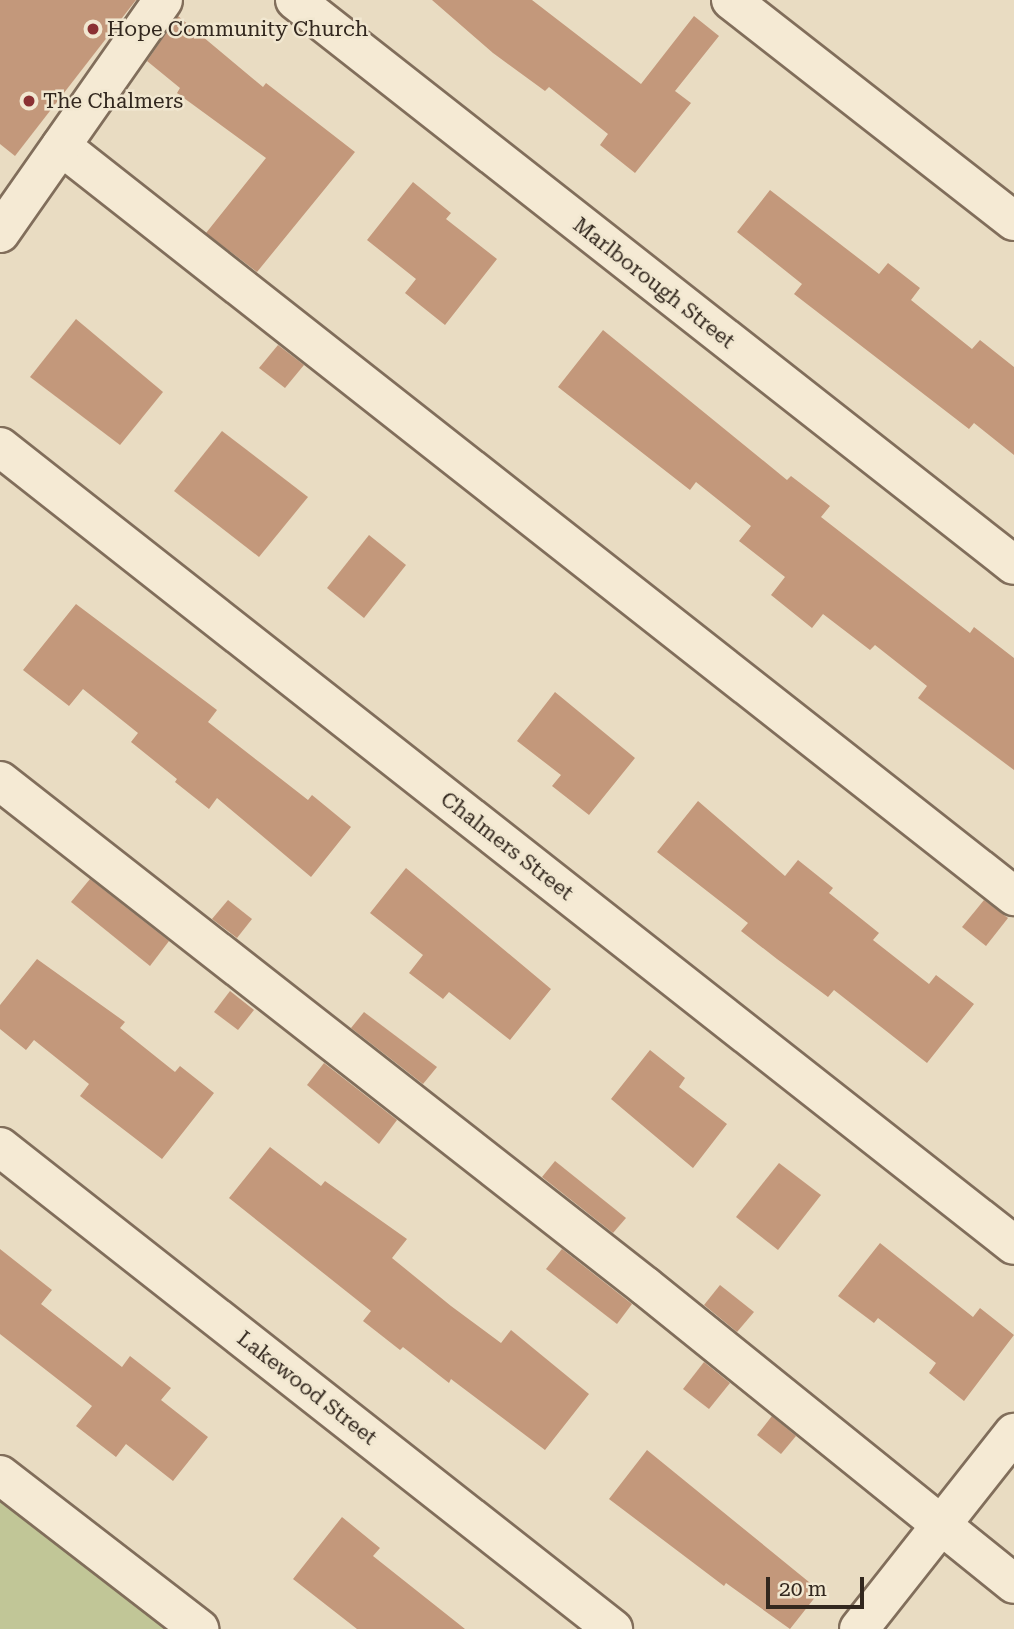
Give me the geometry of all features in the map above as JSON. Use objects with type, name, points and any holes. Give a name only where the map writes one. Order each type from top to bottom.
[{"type":"street","points":[[0,233],[163,0]]},
{"type":"street","name":"Marlborough Street","points":[[295,0],[1014,565]]},
{"type":"street","points":[[731,0],[1014,221]]},
{"type":"street","points":[[61,146],[1014,896]]},
{"type":"street","name":"Chalmers Street","points":[[0,447],[1014,1245]]},
{"type":"street","points":[[0,781],[645,1286],[940,1527],[1014,1584]]},
{"type":"street","name":"Lakewood Street","points":[[0,1147],[613,1629]]},
{"type":"street","points":[[859,1629],[1014,1433]]},
{"type":"street","points":[[0,1475],[199,1629]]},
{"type":"green space","points":[[0,1497],[173,1629],[0,1629]]},
{"type":"building","name":"The Chalmers","points":[[0,0],[136,0],[15,156],[0,144]]},
{"type":"building","points":[[432,0],[532,0],[641,84],[694,16],[719,36],[675,91],[691,103],[635,173],[600,145],[608,134],[549,87],[545,91],[493,53]]},
{"type":"building","points":[[178,16],[263,87],[266,83],[355,152],[257,272],[206,233],[266,158],[177,93],[180,88],[147,61]]},
{"type":"building","points":[[413,182],[451,213],[446,219],[497,259],[445,325],[405,293],[416,279],[367,240]]},
{"type":"building","points":[[770,190],[879,274],[888,263],[920,288],[911,300],[972,349],[980,340],[1014,367],[1014,455],[974,423],[969,429],[794,294],[802,284],[737,232]]},
{"type":"building","points":[[76,319],[163,392],[120,445],[30,377]]},
{"type":"building","points":[[603,330],[787,480],[791,476],[830,506],[821,517],[970,633],[974,627],[1014,658],[1014,770],[918,698],[927,686],[875,645],[870,650],[823,614],[812,628],[771,595],[785,577],[739,541],[751,526],[696,482],[690,490],[558,387]]},
{"type":"building","points":[[278,345],[304,365],[285,388],[259,368]]},
{"type":"building","points":[[222,431],[308,497],[259,557],[174,491]]},
{"type":"building","points":[[369,535],[406,565],[364,618],[327,588]]},
{"type":"building","points":[[76,604],[217,710],[208,722],[308,800],[312,795],[351,827],[311,877],[217,798],[209,809],[175,782],[177,779],[131,742],[138,733],[83,689],[69,706],[23,670]]},
{"type":"building","points":[[555,692],[635,758],[589,815],[552,786],[561,775],[517,741]]},
{"type":"building","points":[[698,801],[785,876],[798,860],[833,888],[829,893],[879,933],[873,940],[929,984],[936,975],[974,1004],[927,1063],[834,990],[828,997],[741,931],[748,923],[657,852]]},
{"type":"building","points":[[406,868],[551,989],[510,1040],[449,992],[443,999],[409,973],[423,955],[370,913]]},
{"type":"building","points":[[90,879],[169,941],[150,966],[71,902]]},
{"type":"building","points":[[228,900],[252,919],[237,938],[212,919]]},
{"type":"building","points":[[984,900],[1008,918],[986,946],[962,927]]},
{"type":"building","points":[[37,959],[125,1022],[120,1028],[175,1072],[180,1066],[214,1093],[162,1159],[80,1096],[89,1084],[34,1040],[26,1050],[0,1029],[0,1005]]},
{"type":"building","points":[[230,991],[254,1010],[238,1030],[214,1012]]},
{"type":"building","points":[[364,1012],[437,1067],[423,1084],[351,1028]]},
{"type":"building","points":[[650,1050],[685,1078],[679,1087],[727,1124],[693,1168],[611,1099]]},
{"type":"building","points":[[324,1063],[397,1120],[379,1144],[307,1085]]},
{"type":"building","points":[[270,1147],[321,1186],[325,1181],[407,1239],[392,1258],[451,1306],[501,1343],[511,1330],[589,1394],[545,1450],[451,1379],[449,1383],[403,1347],[400,1350],[363,1321],[371,1311],[229,1198]]},
{"type":"building","points":[[555,1161],[626,1218],[613,1233],[542,1177]]},
{"type":"building","points":[[779,1163],[821,1195],[778,1250],[736,1217]]},
{"type":"building","points":[[880,1243],[973,1317],[980,1308],[1014,1335],[964,1401],[929,1373],[936,1363],[878,1318],[874,1323],[838,1296]]},
{"type":"building","points":[[0,1249],[52,1290],[41,1304],[122,1367],[130,1356],[171,1388],[161,1400],[208,1437],[173,1481],[126,1444],[116,1457],[76,1426],[92,1406],[0,1334]]},
{"type":"building","points":[[562,1249],[632,1304],[617,1324],[546,1269]]},
{"type":"building","points":[[720,1285],[754,1312],[737,1332],[704,1305]]},
{"type":"building","points":[[704,1362],[730,1383],[709,1409],[683,1389]]},
{"type":"building","points":[[772,1416],[796,1436],[781,1454],[757,1435]]},
{"type":"building","points":[[647,1450],[820,1591],[790,1629],[726,1583],[724,1586],[609,1499]]},
{"type":"building","points":[[342,1517],[380,1548],[373,1556],[465,1629],[357,1629],[293,1579]]},
{"type":"place","name":"Hope Community Church","points":[[93,29]]},
{"type":"place","name":"The Chalmers","points":[[29,101]]}]
